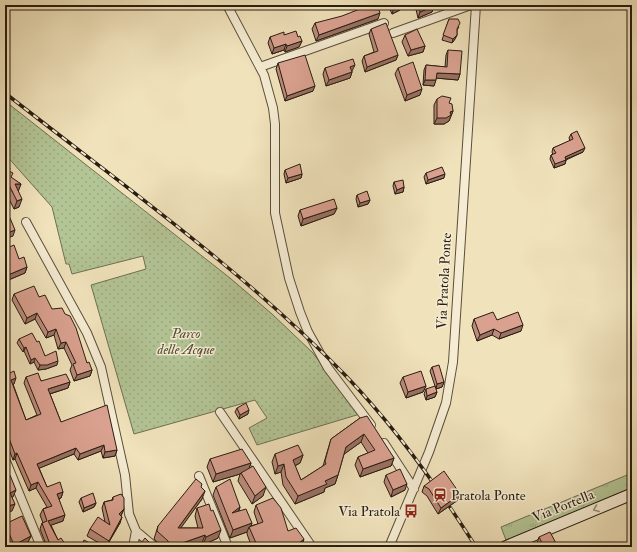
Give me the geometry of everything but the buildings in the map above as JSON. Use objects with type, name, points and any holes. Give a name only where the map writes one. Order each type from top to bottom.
[{"type":"main road","name":"Via Portella","points":[[507,546],[632,494]]},
{"type":"street","points":[[227,5],[264,75],[274,116],[275,213],[289,278],[308,332],[328,368],[377,433],[414,488]]},
{"type":"street","points":[[393,33],[471,5]]},
{"type":"street","name":"Via Pratola Ponte","points":[[390,547],[429,452],[446,403],[453,362],[476,5]]},
{"type":"street","points":[[260,67],[384,23]]},
{"type":"street","points":[[26,222],[84,327],[101,367],[125,475],[129,514],[136,531],[155,547]]},
{"type":"street","points":[[220,412],[312,547]]},
{"type":"street","points":[[5,459],[41,547]]},
{"type":"street","points":[[199,476],[228,547]]},
{"type":"street","points":[[133,547],[136,531]]},
{"type":"green space","name":"Parco delle Acque","points":[[5,101],[230,278],[272,314],[312,352],[360,414],[257,445],[249,428],[267,418],[255,400],[134,434],[91,285],[146,269],[143,256],[72,274],[69,264],[66,264],[52,207],[5,154]]},
{"type":"green space","points":[[632,473],[632,488],[506,540],[501,527]]},
{"type":"railway","points":[[5,93],[180,229],[266,300],[307,337],[346,376],[382,416],[416,458],[476,547]]},
{"type":"place","name":"Pratola Ponte","points":[[440,495]]},
{"type":"place","name":"Via Pratola","points":[[411,511]]}]
